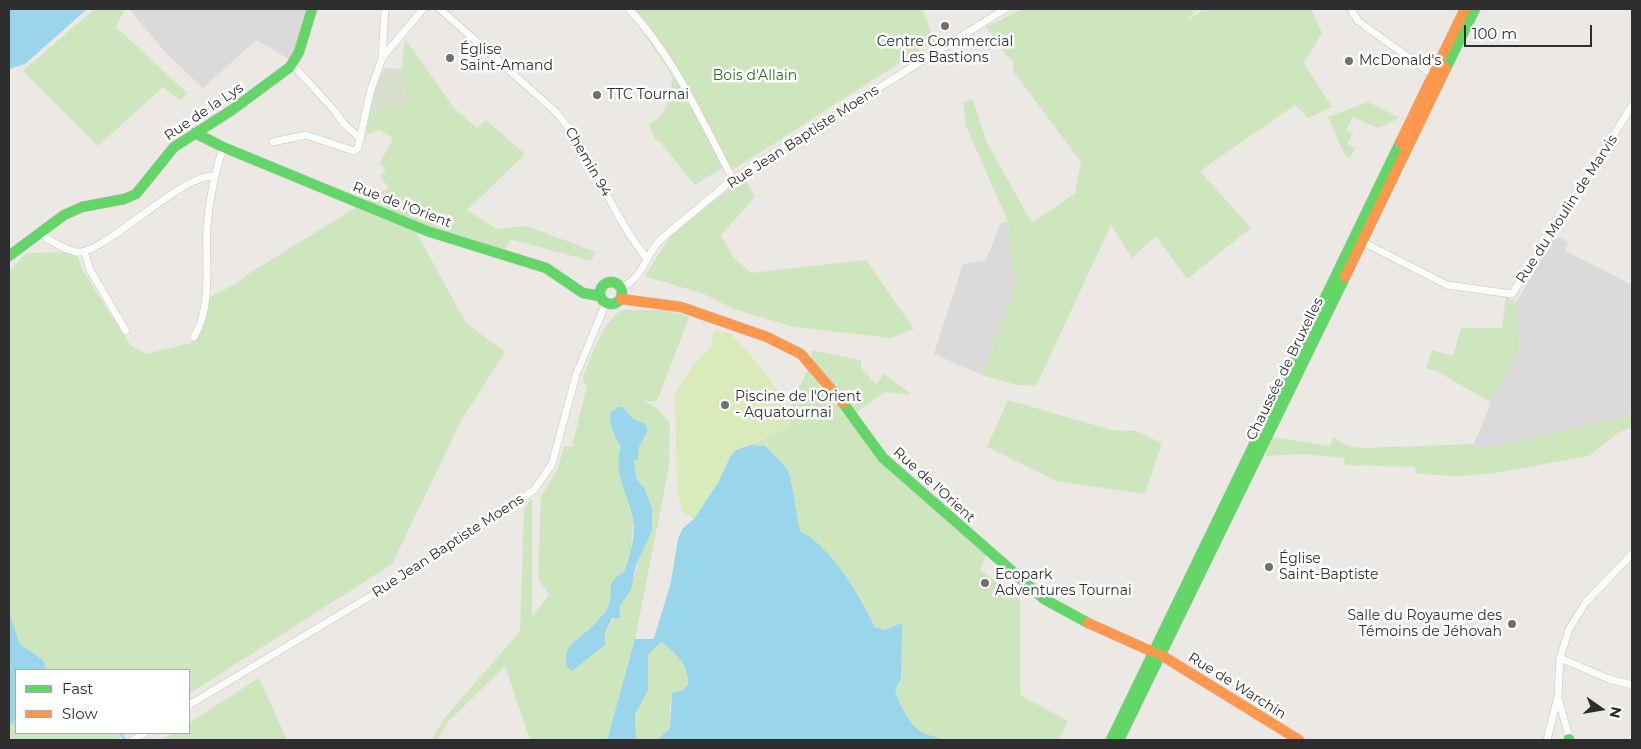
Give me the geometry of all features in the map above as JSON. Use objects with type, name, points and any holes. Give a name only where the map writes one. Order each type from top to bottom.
[{"type":"main road","name":"Rue de la Lys","points":[[9,256],[38,232],[64,215],[82,207],[136,194],[174,147],[280,77],[292,64],[299,52],[312,9]]},
{"type":"main road","name":"Chaussée de Bruxelles","points":[[1437,77],[1465,9]]},
{"type":"main road","name":"Chaussée de Bruxelles","points":[[1119,740],[1157,653],[1437,77],[1475,9]]},
{"type":"main road","name":"Rue de l'Orient","points":[[195,132],[223,147],[427,231],[546,268],[583,293],[603,300]]},
{"type":"main road","points":[[614,282],[621,287],[621,299],[616,303],[603,300],[600,290],[605,283],[614,282]]},
{"type":"main road","name":"Rue de l'Orient","points":[[621,299],[681,307],[768,337],[801,354],[835,392],[883,458],[1021,580],[1044,599],[1059,608],[1157,653]]},
{"type":"main road","name":"Chaussée de Bruxelles","points":[[1110,740],[1157,653]]},
{"type":"main road","name":"Rue de Warchin","points":[[1157,653],[1299,740]]},
{"type":"street","points":[[273,142],[306,135],[354,151],[358,148],[370,93],[382,58],[385,9]]},
{"type":"street","points":[[382,58],[423,9]]},
{"type":"street","name":"Chemin 94","points":[[440,9],[556,112],[572,130],[622,221],[646,257]]},
{"type":"street","points":[[628,9],[647,28],[669,58],[733,179]]},
{"type":"street","name":"Rue Jean Baptiste Moens","points":[[621,287],[635,279],[646,257],[661,239],[733,179],[1005,9]]},
{"type":"street","points":[[1351,9],[1358,21],[1437,77]]},
{"type":"street","points":[[292,64],[334,110],[344,124],[361,139]]},
{"type":"street","name":"Rue du Moulin de Marvis","points":[[1358,240],[1447,285],[1512,294],[1632,106]]},
{"type":"street","points":[[194,337],[199,329],[205,299],[207,228],[214,176],[223,147]]},
{"type":"street","points":[[38,232],[76,252],[84,251],[111,236],[186,186],[208,176],[214,176]]},
{"type":"street","points":[[84,251],[90,270],[126,331]]},
{"type":"street","name":"Rue Jean Baptiste Moens","points":[[190,704],[409,573],[534,490],[552,464],[576,375],[603,300]]},
{"type":"street","points":[[1547,740],[1558,696],[1560,658],[1563,644],[1576,616],[1632,554]]},
{"type":"street","points":[[1560,658],[1609,679],[1632,685]]},
{"type":"street","points":[[1558,696],[1569,740]]},
{"type":"shaded area","points":[[129,9],[308,9],[291,60],[256,40],[203,88],[167,54]]},
{"type":"shaded area","points":[[1008,222],[1015,288],[982,375],[934,354],[963,264],[986,260],[1000,224]]},
{"type":"shaded area","points":[[1555,235],[1568,242],[1565,251],[1632,285],[1632,415],[1502,445],[1477,448],[1474,444],[1491,402],[1520,349],[1516,303]]},
{"type":"green space","points":[[94,9],[125,9],[116,27],[187,93],[180,100],[163,87],[98,146],[23,71]]},
{"type":"green space","name":"Bois d'Allain","points":[[627,9],[923,9],[934,41],[734,169],[725,166],[695,185],[661,143],[654,138],[649,124],[656,120],[665,110],[673,76]]},
{"type":"green space","points":[[1023,9],[1198,9],[1186,22],[1204,9],[1311,9],[1322,33],[1304,63],[1332,107],[1308,118],[1295,105],[1200,171],[1251,228],[1187,279],[1156,236],[1132,258],[1111,225],[1036,386],[1017,385],[982,375],[1015,288],[1008,222],[966,126],[963,102],[973,100],[987,143],[1032,223],[1075,193],[1081,162],[1013,71],[1013,61],[1006,55],[986,27]]},
{"type":"green space","points":[[405,39],[455,109],[477,128],[486,120],[525,154],[467,210],[496,229],[527,226],[596,252],[591,261],[510,239],[505,250],[359,203],[389,188],[380,176],[386,171],[380,163],[393,138],[379,130],[366,135],[369,113],[406,104],[401,69]]},
{"type":"green space","points":[[385,68],[401,69],[406,104],[369,113],[378,80]]},
{"type":"green space","points":[[1368,102],[1400,118],[1378,128],[1353,117],[1346,130],[1353,133],[1347,144],[1355,148],[1350,159],[1344,154],[1328,117]]},
{"type":"green space","points":[[744,177],[755,197],[721,235],[733,257],[751,273],[866,260],[914,329],[891,338],[794,327],[734,309],[704,294],[645,276],[671,235]]},
{"type":"green space","points":[[358,206],[416,232],[466,323],[505,352],[462,419],[392,564],[190,693],[190,669],[15,669],[15,734],[127,734],[116,740],[9,740],[9,271],[27,253],[76,252],[83,271],[131,346],[146,354],[192,343],[199,329],[205,299],[234,285],[250,273]]},
{"type":"green space","points":[[1506,296],[1516,303],[1520,349],[1491,402],[1438,372],[1426,368],[1432,350],[1453,356],[1461,328],[1502,328]]},
{"type":"green space","points":[[622,310],[666,310],[689,317],[657,401],[644,401],[654,406],[670,423],[669,467],[635,639],[607,740],[530,740],[505,666],[448,722],[437,740],[432,740],[443,720],[520,631],[524,509],[532,498],[532,616],[549,595],[538,578],[541,496],[557,471],[564,446],[572,447],[587,385],[582,381],[597,342],[614,316]],"holes":[[[632,418],[645,424],[648,430],[639,447],[638,459],[634,460],[637,480],[644,487],[642,533],[634,578],[620,606],[621,612],[608,626],[605,645],[567,667],[566,659],[570,646],[593,626],[604,613],[608,606],[612,582],[624,572],[631,550],[633,520],[624,491],[621,447],[612,432]]]},
{"type":"green space","points":[[714,331],[730,333],[758,364],[782,400],[791,426],[738,449],[730,457],[719,481],[694,519],[682,511],[677,489],[675,394],[693,365],[711,347]]},
{"type":"green space","points":[[811,350],[861,360],[861,368],[876,384],[884,374],[912,395],[885,392],[854,414],[812,358]]},
{"type":"green space","points":[[810,365],[887,469],[986,555],[980,570],[1020,599],[1020,695],[1068,721],[1059,740],[941,740],[923,733],[909,720],[895,691],[898,686],[897,624],[883,630],[875,627],[862,601],[834,560],[812,538],[800,531],[790,475],[765,446],[750,445],[791,426],[788,411]]},
{"type":"green space","points":[[1008,400],[1112,430],[1136,431],[1162,443],[1145,494],[1056,481],[987,447]]},
{"type":"green space","points":[[1632,415],[1632,428],[1619,432],[1589,456],[1495,473],[1461,476],[1416,474],[1415,467],[1345,465],[1344,458],[1303,454],[1266,456],[1266,450],[1272,437],[1330,446],[1334,437],[1347,446],[1364,448],[1474,444],[1477,448],[1502,445]]},
{"type":"green space","points":[[660,643],[663,643],[681,661],[688,678],[688,685],[670,702],[670,729],[656,740],[636,740],[635,715],[648,690],[648,655]]},
{"type":"green space","points":[[259,678],[287,740],[161,740],[171,734],[190,734],[190,722]]},
{"type":"water","points":[[9,9],[87,9],[25,64],[9,69]]},
{"type":"water","points":[[619,407],[623,407],[632,418],[645,424],[648,430],[639,447],[638,459],[634,461],[637,480],[644,487],[652,509],[652,531],[636,565],[631,590],[620,606],[620,618],[612,618],[605,633],[605,645],[572,671],[567,667],[567,652],[570,646],[593,626],[604,613],[608,606],[612,582],[624,572],[632,546],[633,519],[618,465],[621,447],[610,422],[611,412]]},
{"type":"water","points":[[750,445],[765,446],[783,464],[790,475],[800,531],[812,538],[823,548],[844,573],[875,627],[883,630],[902,623],[901,678],[895,691],[902,708],[913,725],[923,733],[941,740],[656,740],[670,729],[672,693],[682,690],[688,685],[688,678],[681,661],[663,643],[660,643],[648,655],[648,690],[635,715],[636,740],[607,740],[635,639],[653,639],[655,635],[671,582],[678,539],[683,528],[694,519],[719,481],[730,457],[736,450]]},
{"type":"water","points":[[9,612],[20,644],[44,661],[45,669],[15,669],[15,721],[9,726]]},
{"type":"waterway","points":[[122,734],[125,740]]},
{"type":"traffic: fast","points":[[9,256],[64,215],[82,207],[124,199],[136,194],[174,147],[232,110],[290,67],[299,52],[312,9]]},
{"type":"traffic: fast","points":[[1446,68],[1475,9]]},
{"type":"traffic: fast","points":[[195,133],[223,147],[427,231],[546,268],[583,293],[600,296]]},
{"type":"traffic: fast","points":[[1111,740],[1400,143]]},
{"type":"traffic: fast","points":[[1119,740],[1345,277]]},
{"type":"traffic: fast","points":[[607,282],[615,282],[622,289],[622,293],[622,297],[615,304],[607,304],[600,297],[600,289],[607,282]]},
{"type":"traffic: fast","points":[[843,403],[883,458],[1044,599],[1088,623]]},
{"type":"traffic: slow","points":[[1400,143],[1465,9]]},
{"type":"traffic: slow","points":[[1345,277],[1446,68]]},
{"type":"traffic: slow","points":[[621,299],[681,307],[767,337],[801,354],[843,403]]},
{"type":"traffic: slow","points":[[1088,623],[1153,652]]},
{"type":"traffic: slow","points":[[1161,655],[1299,740]]},
{"type":"place","name":"Centre Commercial Les Bastions","points":[[945,26]]},
{"type":"place","name":"Église Saint-Amand","points":[[450,58]]},
{"type":"place","name":"McDonald's","points":[[1349,61]]},
{"type":"place","name":"TTC Tournai","points":[[597,95]]},
{"type":"place","name":"Piscine de l'Orient - Aquatournai","points":[[725,405]]},
{"type":"place","name":"Église Saint-Baptiste","points":[[1269,567]]},
{"type":"place","name":"Ecopark Adventures Tournai","points":[[985,583]]},
{"type":"place","name":"Salle du Royaume des Témoins de Jéhovah","points":[[1512,624]]}]
